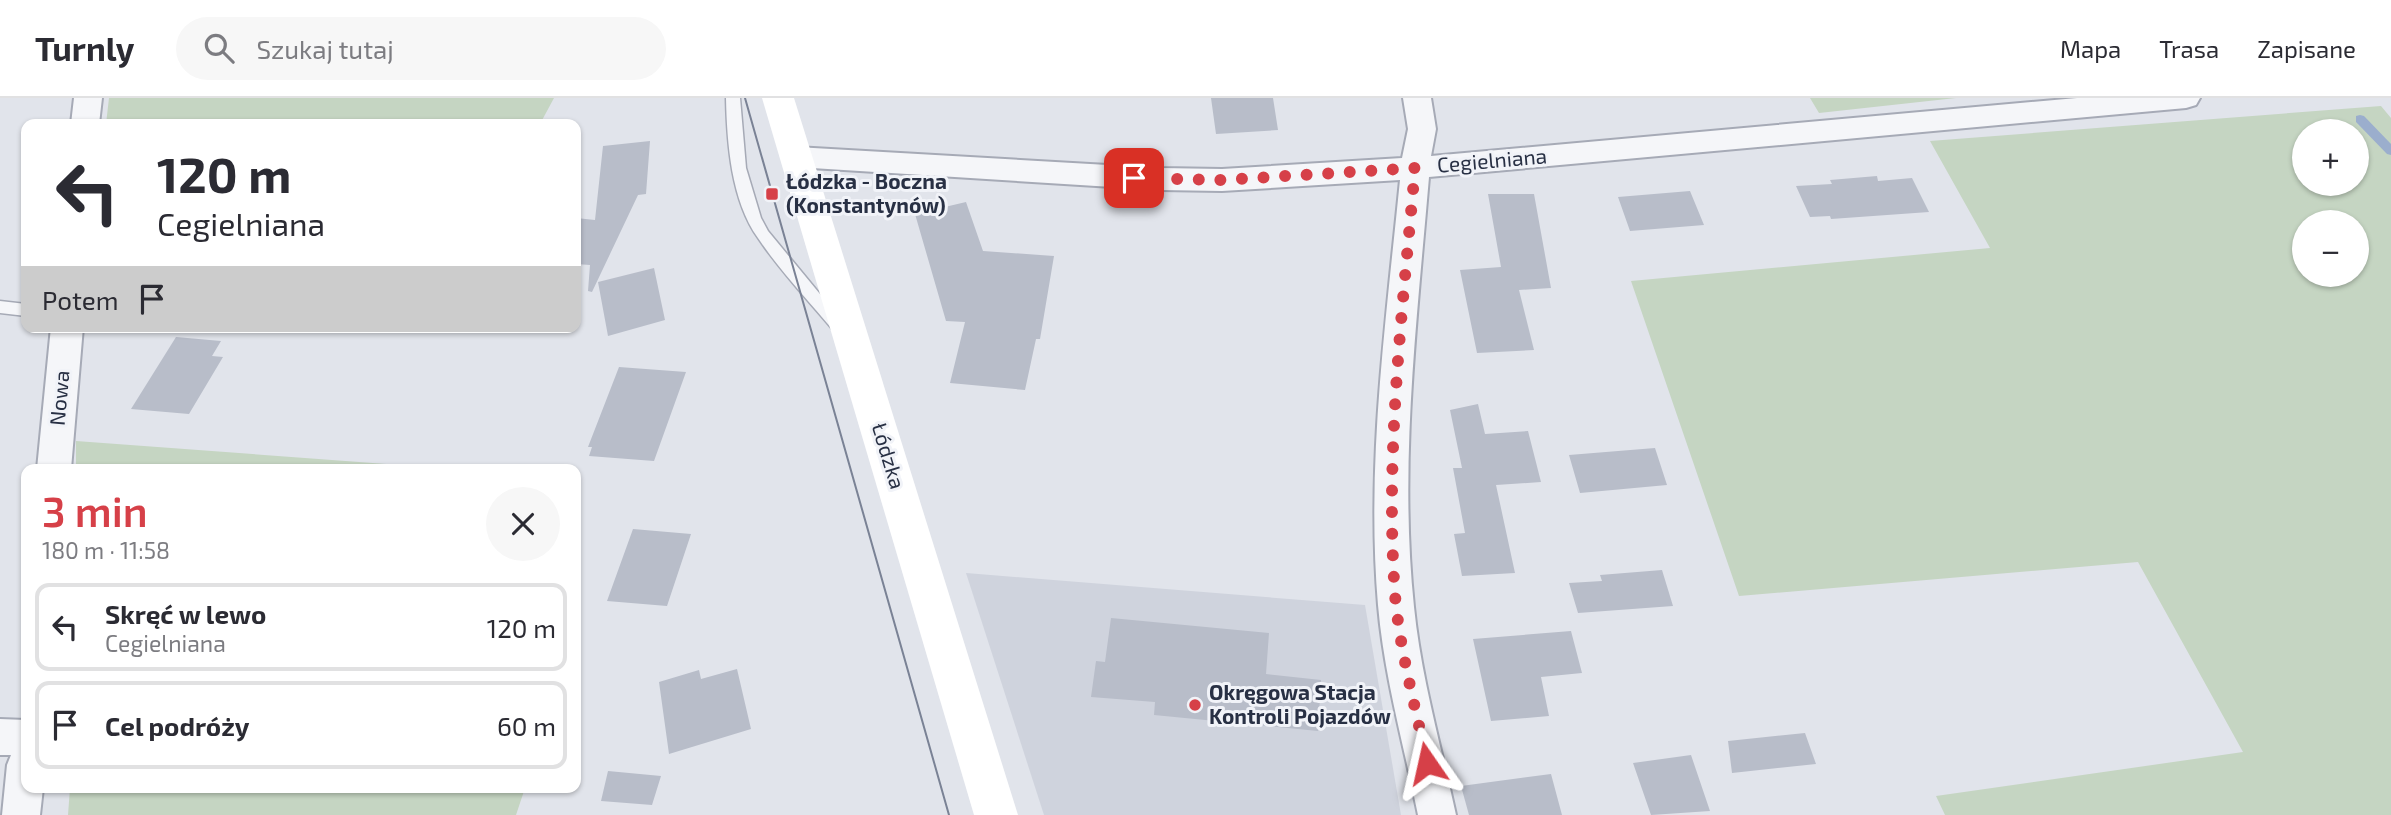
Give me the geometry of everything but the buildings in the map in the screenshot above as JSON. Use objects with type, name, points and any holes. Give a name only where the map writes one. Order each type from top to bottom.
[{"type":"main road","name":"Łódzka","points":[[778,98],[996,815]]},
{"type":"street","points":[[86,119],[88,98]]},
{"type":"street","points":[[1417,98],[1422,130],[1415,168],[1390,492],[1394,583],[1400,633],[1437,815]]},
{"type":"street","name":"Cegielniana","points":[[796,157],[1193,180],[1415,168],[2186,98]]},
{"type":"street","name":"Nowa","points":[[54,464],[66,333]]},
{"type":"street","points":[[0,737],[21,738]]},
{"type":"street","points":[[21,815],[23,793]]},
{"type":"lane","points":[[733,98],[736,156],[753,218],[762,234],[854,345]]},
{"type":"lane","points":[[0,307],[21,309]]},
{"type":"shaded area","name":"Okręgowa Stacja Kontroli Pojazdów","points":[[966,573],[1365,605],[1401,815],[1044,815]]},
{"type":"green space","points":[[109,98],[554,98],[543,119],[107,119]]},
{"type":"green space","points":[[1810,98],[1956,98],[1819,113]]},
{"type":"green space","points":[[2381,106],[2391,118],[2391,815],[1945,815],[1936,796],[2243,752],[2138,562],[1739,596],[1631,281],[1990,248],[1930,141]]},
{"type":"green space","points":[[76,441],[386,464],[76,464]]},
{"type":"green space","points":[[70,793],[523,793],[516,815],[68,815]]},
{"type":"waterway","points":[[2369,128],[2391,151]]},
{"type":"tram line","points":[[745,98],[949,815]]},
{"type":"place","name":"Łódzka - Boczna (Konstantynów)","points":[[772,194]]},
{"type":"place","name":"Okręgowa Stacja Kontroli Pojazdów","points":[[1195,705]]},
{"type":"route","points":[[1134,178],[1222,180],[1415,168],[1390,479],[1394,583],[1400,633],[1427,763]]}]
